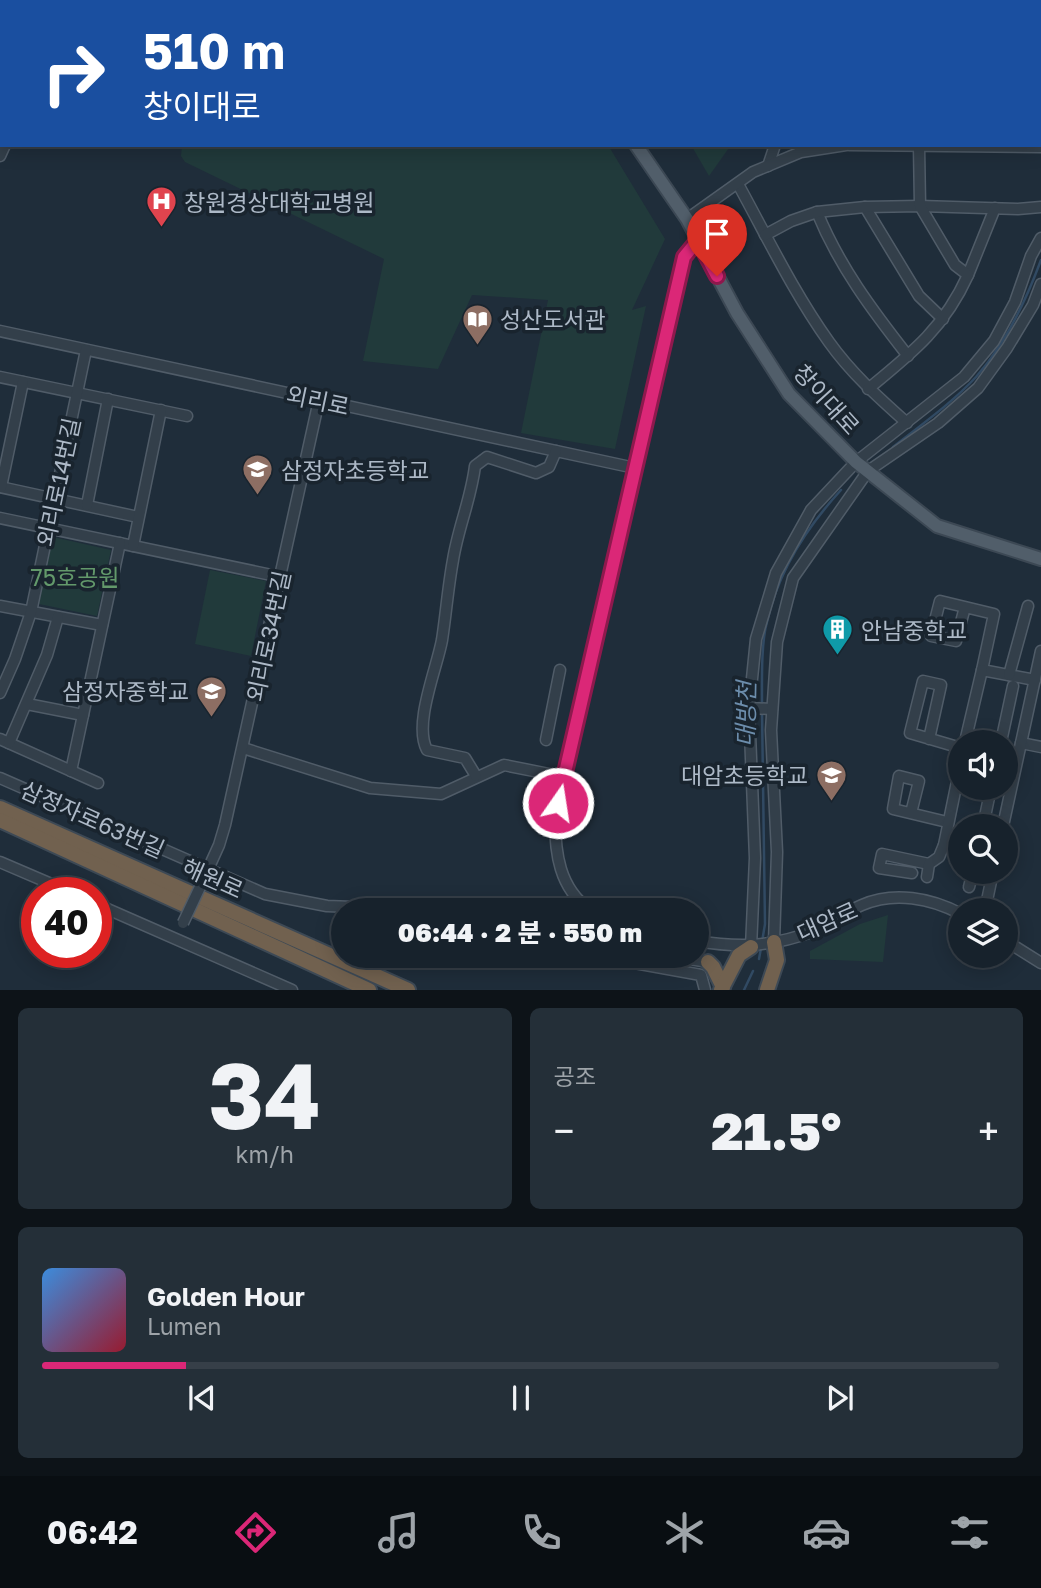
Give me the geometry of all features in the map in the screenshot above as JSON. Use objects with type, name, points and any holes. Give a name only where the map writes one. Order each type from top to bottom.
[{"type":"highway","name":"해원로","points":[[0,808],[408,989]]},
{"type":"highway","name":"해원로","points":[[0,820],[369,989]]},
{"type":"highway","points":[[0,828],[39,838]]},
{"type":"highway","points":[[766,985],[777,960],[774,942]]},
{"type":"highway","points":[[724,989],[751,947]]},
{"type":"highway","points":[[724,989],[739,955],[751,947]]},
{"type":"highway","points":[[709,963],[724,989]]},
{"type":"main road","name":"창이대로","points":[[637,147],[687,219],[737,313],[789,394],[856,462],[937,526],[1041,559]]},
{"type":"street","points":[[768,166],[774,147]]},
{"type":"street","points":[[687,219],[753,172],[801,152],[835,147]]},
{"type":"street","points":[[919,147],[920,206],[955,265],[968,275]]},
{"type":"street","points":[[738,184],[830,343],[868,388],[907,423]]},
{"type":"street","points":[[865,207],[919,296],[943,319]]},
{"type":"street","points":[[765,234],[817,212],[865,207],[1041,207]]},
{"type":"street","points":[[868,388],[928,339],[957,300],[995,208]]},
{"type":"street","points":[[817,212],[830,244],[863,299],[908,356]]},
{"type":"street","points":[[709,942],[751,947],[755,858],[749,708],[756,639],[776,573],[811,510],[856,462],[964,377],[994,341],[1015,302],[1031,256],[1041,238]]},
{"type":"street","points":[[577,898],[558,868],[555,818],[684,257],[698,240]]},
{"type":"street","points":[[774,942],[777,852],[772,709],[778,642],[793,578],[868,471],[938,422],[978,388],[1037,306],[1041,284]]},
{"type":"street","points":[[1015,302],[1037,306]]},
{"type":"street","name":"외리로","points":[[0,331],[635,468]]},
{"type":"street","name":"외리로14번길","points":[[0,693],[31,612],[86,350]]},
{"type":"street","points":[[0,377],[187,416]]},
{"type":"street","points":[[23,382],[1,487],[138,517]]},
{"type":"street","points":[[87,505],[108,398]]},
{"type":"street","name":"외리로34번길","points":[[175,938],[208,869],[225,825],[319,400]]},
{"type":"street","points":[[133,546],[161,410]]},
{"type":"street","points":[[476,776],[465,758],[427,750],[423,743],[424,717],[442,643],[453,558],[472,492],[475,466],[487,457],[536,473],[549,467],[556,451]]},
{"type":"street","points":[[0,518],[281,577]]},
{"type":"street","points":[[71,771],[120,543]]},
{"type":"street","points":[[776,573],[793,578]]},
{"type":"street","points":[[965,607],[956,641],[932,636],[940,601],[965,607],[994,614],[968,730]]},
{"type":"street","points":[[0,606],[103,625]]},
{"type":"street","points":[[1009,675],[1028,606]]},
{"type":"street","points":[[58,617],[47,655],[27,704],[4,741],[98,783]]},
{"type":"street","points":[[1006,814],[1041,651]]},
{"type":"street","points":[[546,740],[560,670]]},
{"type":"street","points":[[982,670],[1035,680]]},
{"type":"street","points":[[929,739],[942,685],[923,681],[911,733],[929,739],[948,744]]},
{"type":"street","points":[[1004,730],[1013,686]]},
{"type":"street","points":[[27,704],[83,715]]},
{"type":"street","points":[[749,708],[772,709]]},
{"type":"street","points":[[1021,743],[1041,747]]},
{"type":"street","points":[[243,748],[370,788],[441,794],[504,765],[564,777]]},
{"type":"street","name":"삼정자로63번길","points":[[0,778],[265,894],[331,906]]},
{"type":"street","points":[[927,877],[929,864],[939,857],[944,845],[952,800]]},
{"type":"street","points":[[911,813],[947,822]]},
{"type":"street","points":[[944,845],[948,846]]},
{"type":"street","points":[[912,873],[879,868],[882,854],[929,864]]},
{"type":"street","points":[[0,862],[35,877]]},
{"type":"street","name":"대암로","points":[[751,947],[814,931],[863,904],[905,898],[926,899],[948,908]]},
{"type":"street","points":[[112,911],[292,989]]},
{"type":"street","points":[[1018,949],[1041,963]]},
{"type":"street","points":[[662,968],[701,975],[705,989]]},
{"type":"green space","points":[[182,147],[609,147],[665,239],[632,310],[646,306],[615,449],[521,433],[548,300],[472,295],[438,369],[363,361],[384,259],[185,162],[181,156]]},
{"type":"green space","points":[[692,147],[730,147],[709,176]]},
{"type":"green space","name":"75호공원","points":[[53,537],[111,550],[97,616],[39,604]]},
{"type":"green space","points":[[210,570],[266,581],[251,656],[195,644]]},
{"type":"green space","points":[[888,915],[883,962],[810,959],[810,951],[860,924]]},
{"type":"waterway","name":"대방천","points":[[893,447],[957,396],[987,364],[1014,322],[1041,260]]},
{"type":"waterway","name":"대방천","points":[[762,704],[765,631],[778,585],[795,551],[841,490]]},
{"type":"waterway","name":"대방천","points":[[762,711],[765,924],[762,942]]},
{"type":"waterway","name":"대방천","points":[[759,959],[761,948]]},
{"type":"waterway","name":"대방천","points":[[744,990],[753,971]]},
{"type":"place","name":"창원경상대학교병원","points":[[161,229]]},
{"type":"place","name":"성산도서관","points":[[477,346]]},
{"type":"place","name":"삼정자초등학교","points":[[258,497]]},
{"type":"place","name":"안남중학교","points":[[838,657]]},
{"type":"place","name":"삼정자중학교","points":[[212,718]]},
{"type":"place","name":"대암초등학교","points":[[831,802]]},
{"type":"route","points":[[558,803],[684,257],[698,240],[717,276]]}]
